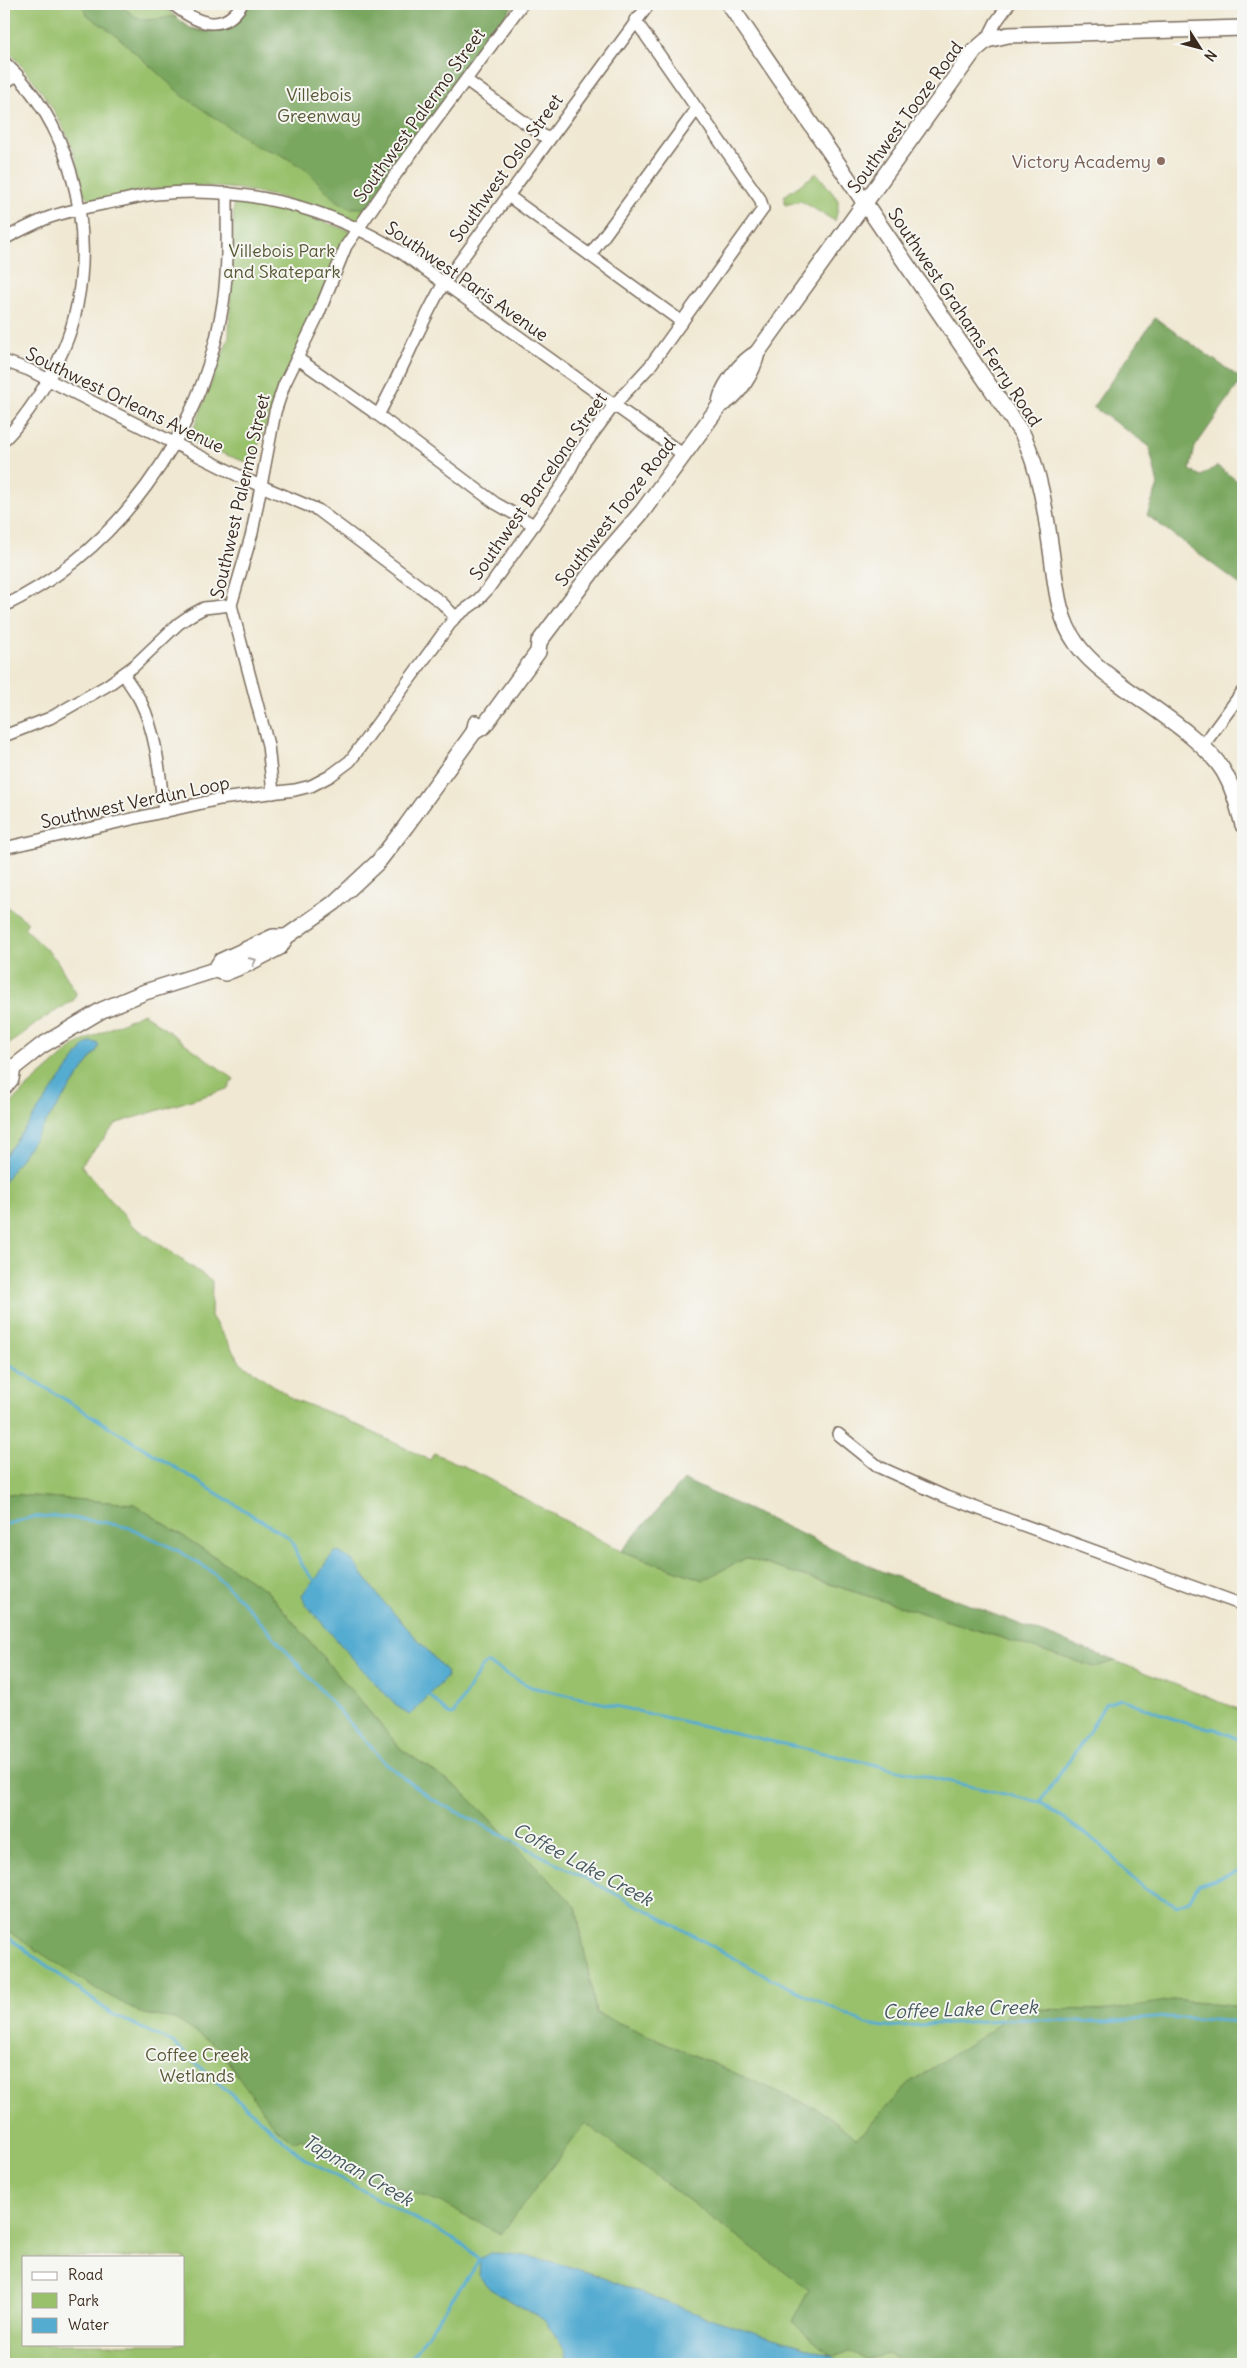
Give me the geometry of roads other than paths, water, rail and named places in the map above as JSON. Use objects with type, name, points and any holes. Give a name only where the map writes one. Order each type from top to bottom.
[{"type":"main road","name":"Southwest Grahams Ferry Road","points":[[729,4],[1023,435],[1033,457],[1040,485],[1061,610],[1074,640],[1099,668],[1202,747],[1218,763],[1233,790],[1243,825]]},
{"type":"main road","name":"Southwest Tooze Road","points":[[9,1069],[62,1033],[102,1010],[146,992],[215,970],[226,973],[280,947],[286,937],[334,903],[378,862],[474,732],[484,726],[538,652],[539,642],[684,455],[720,405],[729,401],[754,366],[757,354],[963,65],[974,51],[987,40],[1008,35],[1243,28]]},
{"type":"main road","points":[[4,1087],[11,1079],[9,1069]]},
{"type":"street","points":[[173,4],[208,24],[223,21],[233,15],[242,4]]},
{"type":"street","name":"Southwest Palermo Street","points":[[273,792],[268,746],[231,605],[236,583],[249,545],[275,412],[284,385],[340,258],[358,228],[522,4]]},
{"type":"street","name":"Southwest Oslo Street","points":[[378,414],[411,351],[432,302],[444,283],[648,4]]},
{"type":"street","points":[[987,40],[996,22],[1009,4]]},
{"type":"street","points":[[590,255],[696,110],[635,20]]},
{"type":"street","points":[[4,62],[17,75],[43,109],[63,150],[79,209],[81,263],[77,307],[64,349],[48,381],[19,423],[4,440]]},
{"type":"street","points":[[4,83],[17,75]]},
{"type":"street","points":[[466,80],[549,140]]},
{"type":"street","name":"Southwest Barcelona Street","points":[[273,792],[311,786],[330,776],[350,761],[455,617],[476,602],[488,589],[561,487],[578,454],[614,405],[646,370],[763,209],[696,110]]},
{"type":"street","name":"Southwest Paris Avenue","points":[[4,239],[45,219],[79,209],[153,194],[195,192],[247,194],[282,201],[358,228],[402,253],[614,405],[626,411],[684,455]]},
{"type":"street","points":[[4,606],[37,589],[87,551],[120,517],[146,485],[174,443],[201,386],[220,322],[226,281],[228,193]]},
{"type":"street","points":[[508,195],[682,322]]},
{"type":"street","points":[[297,358],[378,414],[495,504],[534,526]]},
{"type":"street","name":"Southwest Orleans Avenue","points":[[4,361],[29,370],[260,486],[318,510],[442,603],[455,617]]},
{"type":"street","points":[[4,736],[50,718],[85,700],[123,674],[191,615],[204,608],[231,605]]},
{"type":"street","points":[[123,674],[140,701],[147,717],[160,770],[164,812]]},
{"type":"street","points":[[1202,747],[1243,691]]},
{"type":"street","name":"Southwest Verdun Loop","points":[[4,848],[220,800],[273,792]]},
{"type":"street","points":[[838,1434],[879,1468],[946,1496],[1243,1605]]},
{"type":"water","points":[[91,1042],[97,1043],[99,1046],[97,1050],[4,1182],[4,1157],[85,1045]]},
{"type":"water","points":[[337,1551],[353,1561],[380,1598],[446,1671],[447,1677],[410,1715],[390,1699],[306,1605],[302,1596],[303,1593],[318,1576],[329,1558]]},
{"type":"water","points":[[491,2253],[516,2255],[564,2265],[699,2315],[830,2355],[844,2364],[568,2364],[565,2349],[544,2320],[490,2289],[479,2276],[480,2259]]},
{"type":"waterway","points":[[4,1362],[288,1537],[303,1566],[317,1583]]},
{"type":"waterway","name":"Coffee Lake Creek","points":[[4,1525],[32,1517],[55,1516],[103,1522],[130,1528],[177,1550],[211,1571],[243,1602],[385,1763],[430,1798],[658,1916],[772,1979],[867,2024],[884,2027],[1020,2019],[1106,2022],[1167,2017],[1243,2022]]},
{"type":"waterway","points":[[426,1691],[448,1714],[453,1715],[481,1668],[487,1663],[531,1687],[1040,1802],[1102,1846],[1145,1889],[1178,1906],[1189,1900],[1199,1884],[1238,1872],[1243,1874]]},
{"type":"waterway","points":[[1040,1802],[1086,1737],[1105,1704],[1122,1699],[1185,1723],[1215,1729],[1243,1741]]},
{"type":"waterway","name":"Tapman Creek","points":[[4,1934],[112,2014],[173,2043],[306,2160],[462,2244],[480,2259],[407,2364]]},
{"type":"place","name":"Victory Academy","points":[[1161,161]]},
{"type":"park label","name":"Villebois Greenway","points":[[319,104]]},
{"type":"park label","name":"Villebois Park and Skatepark","points":[[282,260]]},
{"type":"park label","name":"Coffee Creek Wetlands","points":[[197,2064]]}]
